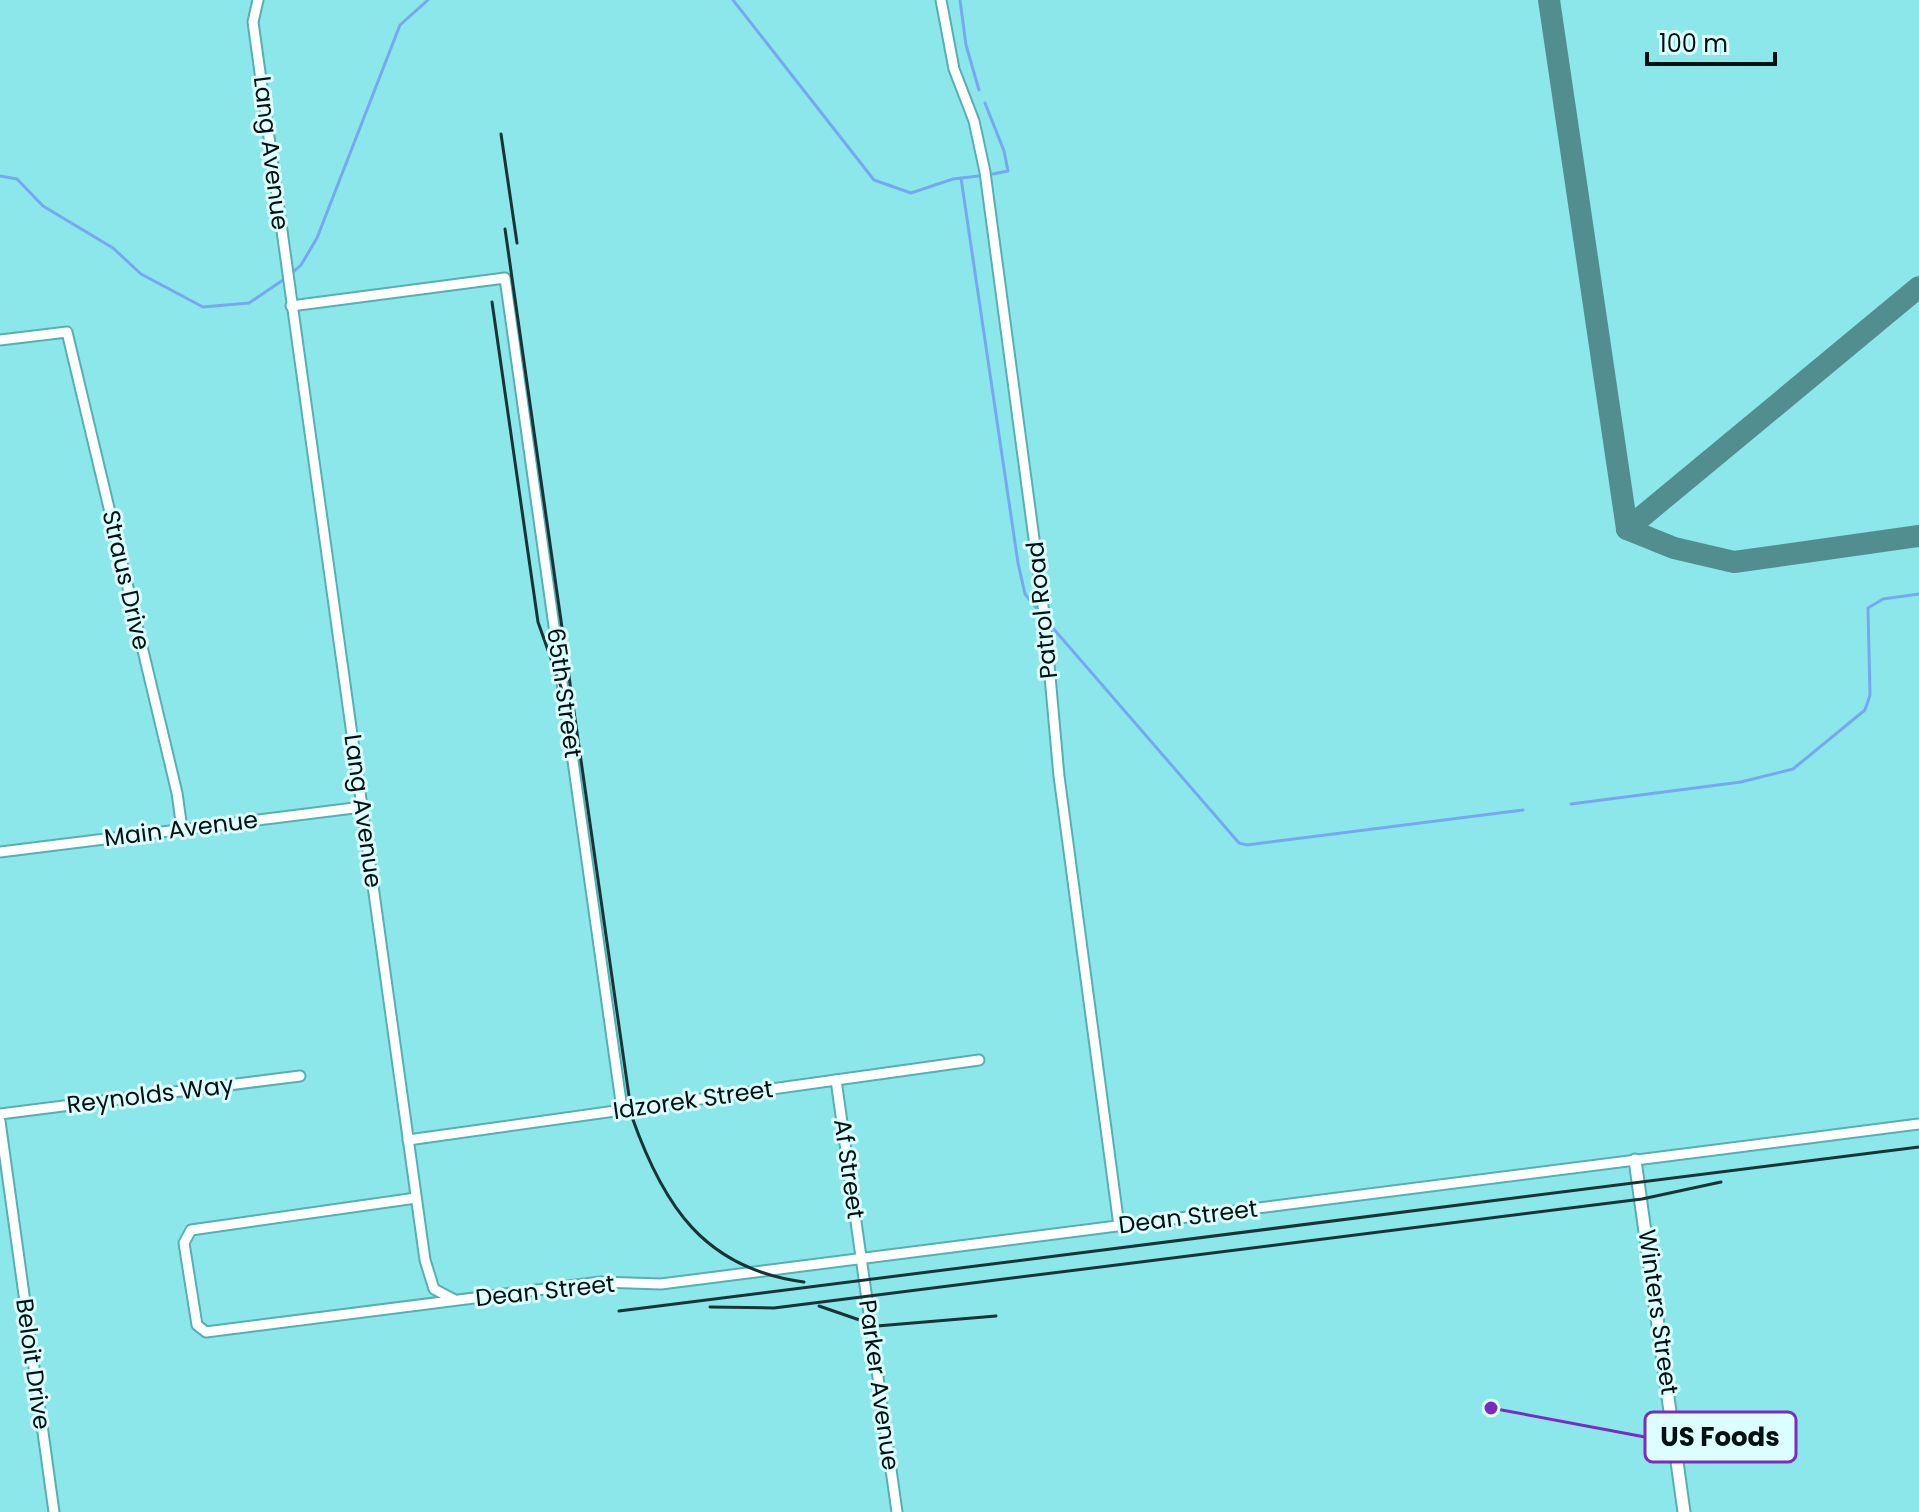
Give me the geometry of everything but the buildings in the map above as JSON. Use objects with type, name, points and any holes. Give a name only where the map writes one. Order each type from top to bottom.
[{"type":"street","name":"Lang Avenue","points":[[258,0],[253,22],[416,1198],[429,1282],[441,1295],[456,1300]]},
{"type":"street","name":"Patrol Road","points":[[941,0],[954,69],[974,121],[985,172],[1045,621],[1062,806],[1119,1226]]},
{"type":"street","name":"65th Street","points":[[291,306],[505,278],[622,1109]]},
{"type":"street","name":"Straus Drive","points":[[0,340],[67,332],[182,829]]},
{"type":"street","name":"Main Avenue","points":[[0,852],[362,807]]},
{"type":"street","name":"Idzorek Street","points":[[408,1140],[979,1060]]},
{"type":"street","name":"Reynolds Way","points":[[0,1114],[300,1076]]},
{"type":"street","name":"Af Street","points":[[836,1080],[861,1259]]},
{"type":"street","name":"Beloit Drive","points":[[0,1121],[54,1512]]},
{"type":"street","name":"Dean Street","points":[[416,1198],[191,1230],[184,1243],[197,1325],[206,1332],[600,1282],[661,1284],[1919,1124]]},
{"type":"street","name":"Winters Street","points":[[1635,1160],[1684,1512]]},
{"type":"street","name":"Parker Avenue","points":[[861,1259],[897,1512]]},
{"type":"waterway","points":[[292,273],[301,265],[317,238],[400,25],[428,0]]},
{"type":"waterway","points":[[733,0],[874,180],[911,193],[953,179],[979,176]]},
{"type":"waterway","points":[[960,0],[966,45],[979,90]]},
{"type":"waterway","points":[[985,103],[1004,151],[1008,171],[993,174]]},
{"type":"waterway","points":[[0,176],[17,179],[43,206],[113,248],[141,274],[203,307],[249,303],[286,278]]},
{"type":"waterway","points":[[961,178],[1018,563],[1025,594],[1038,610]]},
{"type":"waterway","points":[[1571,804],[1741,782],[1793,769],[1865,710],[1870,695],[1868,608],[1883,599],[1919,594]]},
{"type":"waterway","points":[[1052,627],[1239,843],[1247,845],[1523,810]]},
{"type":"taxiway","points":[[1549,0],[1627,529]]},
{"type":"taxiway","points":[[1627,529],[1919,287]]},
{"type":"taxiway","points":[[1627,529],[1674,548],[1734,562],[1919,536]]},
{"type":"railway","points":[[501,134],[517,243]]},
{"type":"railway","points":[[505,229],[632,1117],[658,1178],[692,1228],[739,1263],[769,1275],[804,1282]]},
{"type":"railway","points":[[492,302],[538,622],[562,690]]},
{"type":"railway","points":[[619,1311],[1919,1147]]},
{"type":"railway","points":[[710,1307],[774,1308],[1642,1199],[1721,1182]]},
{"type":"railway","points":[[819,1306],[877,1326],[996,1316]]},
{"type":"place","name":"US Foods","points":[[1491,1408]]}]
